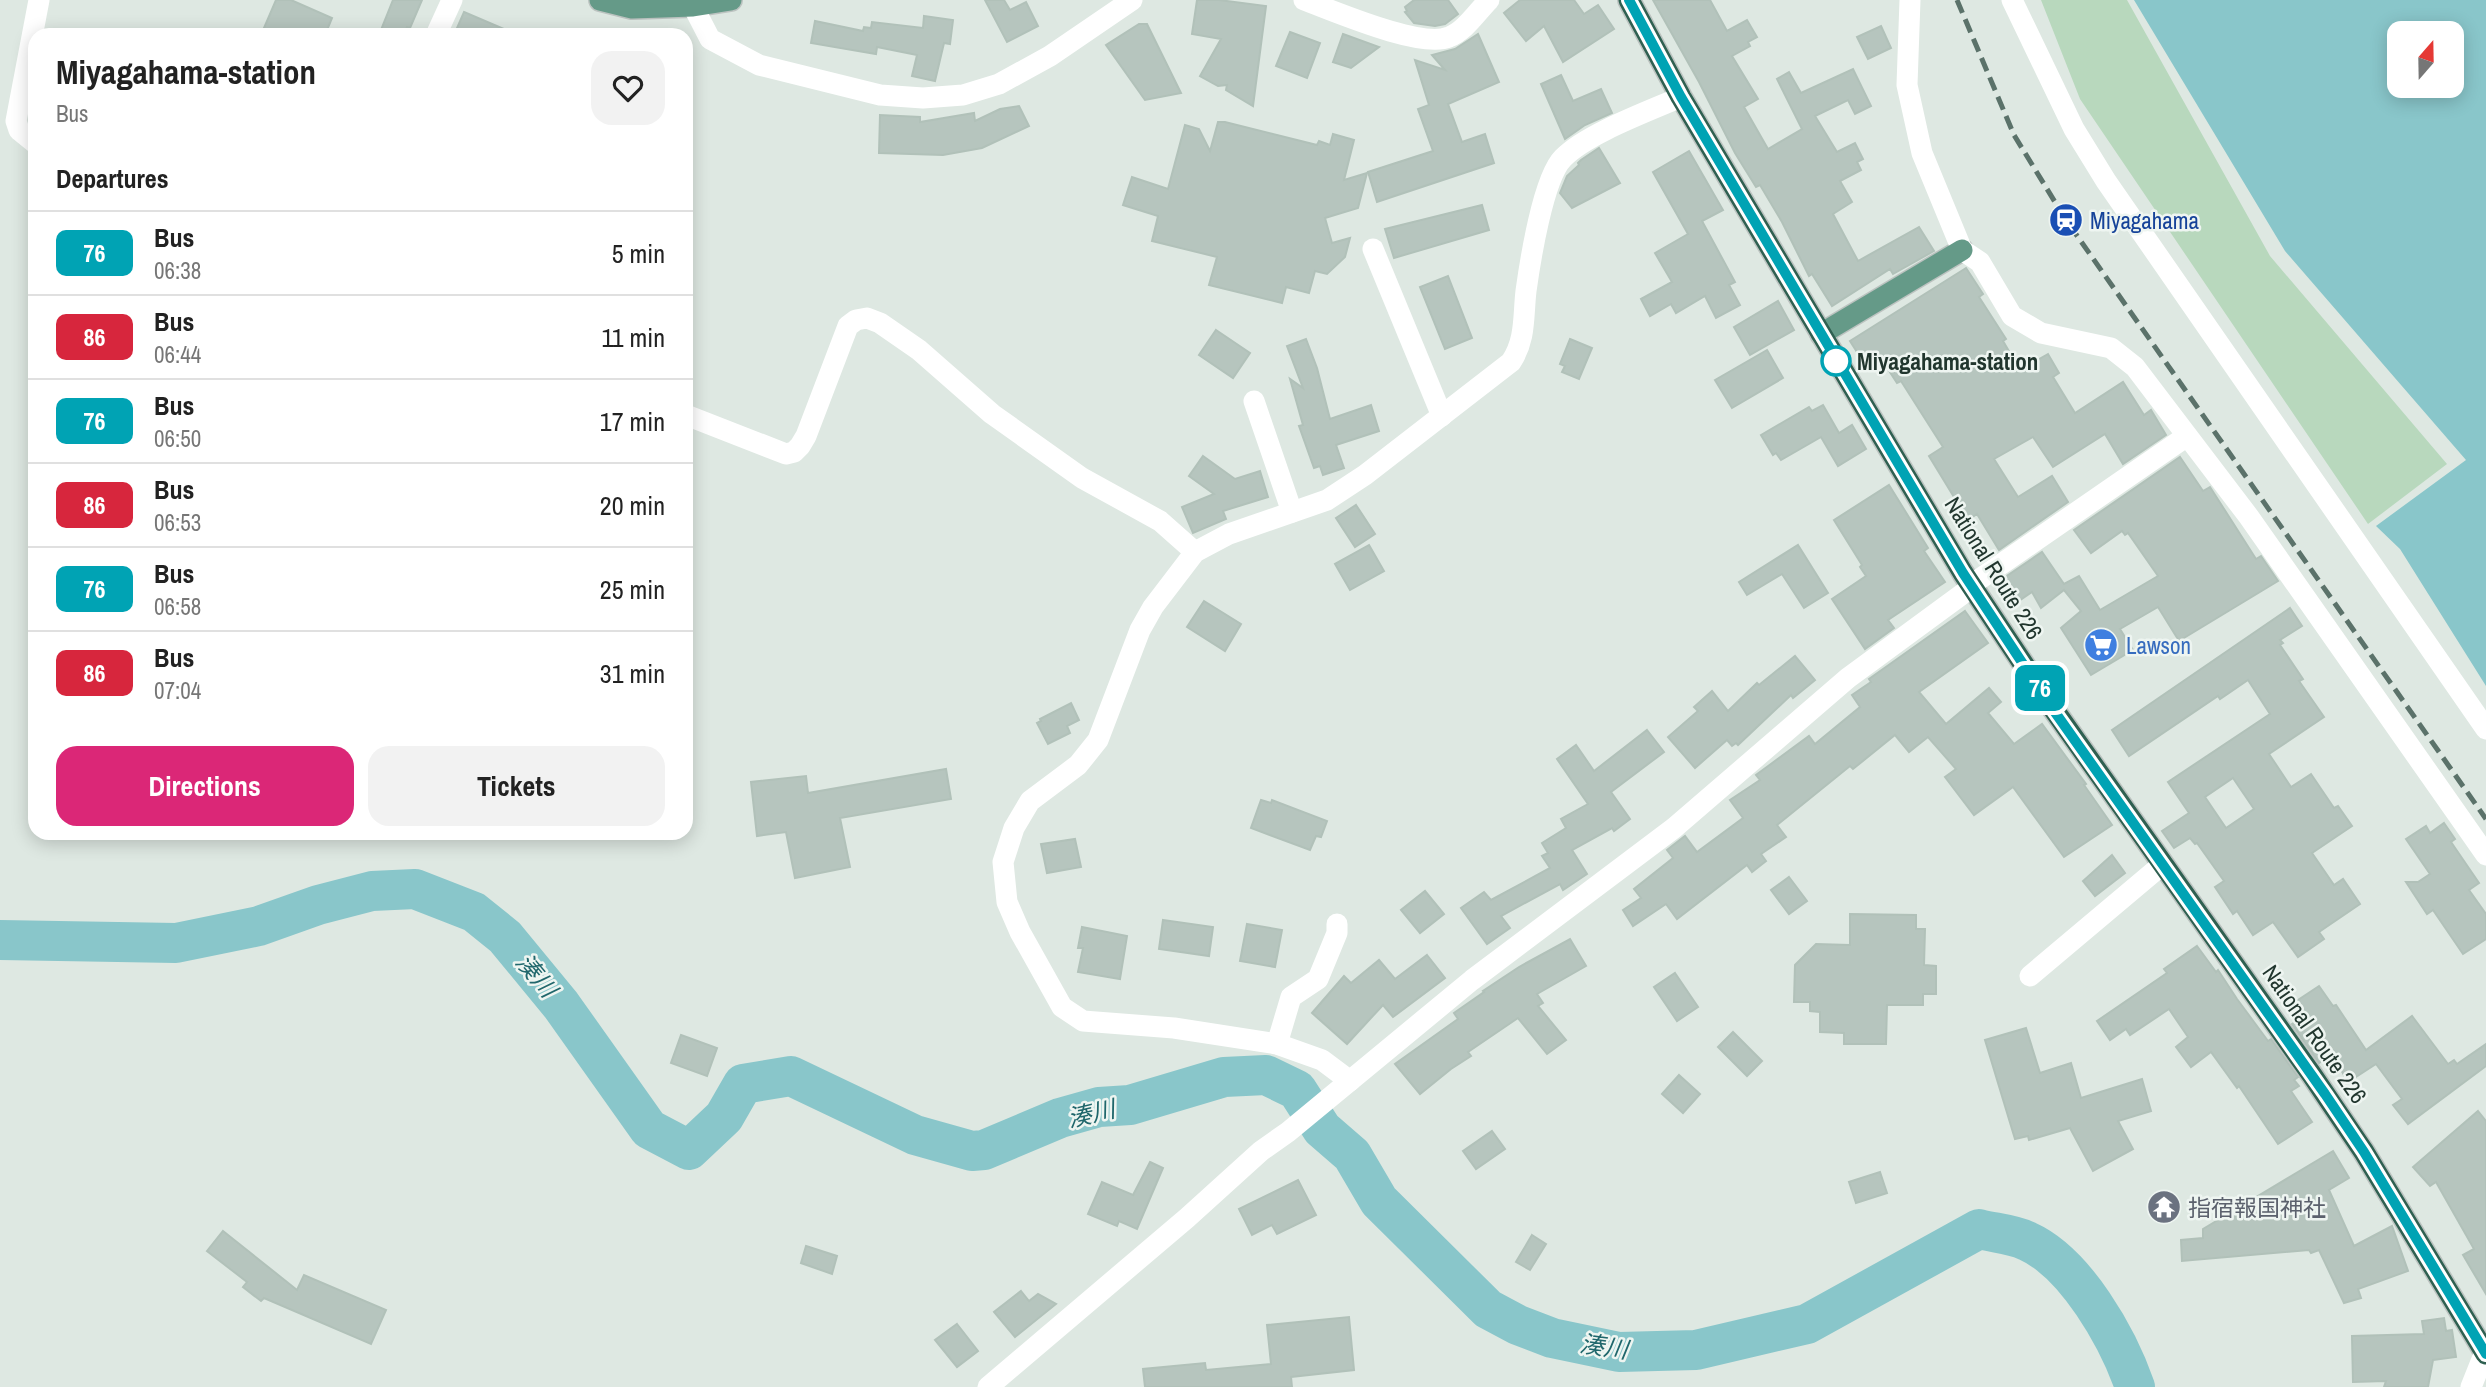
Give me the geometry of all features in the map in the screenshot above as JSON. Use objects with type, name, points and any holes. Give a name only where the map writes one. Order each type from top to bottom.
[{"type":"highway","name":"National Route 226","points":[[1629,0],[1681,97],[1972,586],[2052,708],[2364,1152],[2486,1353]]},
{"type":"main road","points":[[600,0],[632,8],[693,6],[731,0]]},
{"type":"main road","points":[[1821,334],[1962,250]]},
{"type":"street","points":[[34,28],[39,0]]},
{"type":"street","points":[[439,28],[452,0]]},
{"type":"street","points":[[693,6],[710,39],[759,65],[880,94],[923,98],[963,95],[999,84],[1050,56],[1132,0]]},
{"type":"street","points":[[1304,0],[1375,26],[1428,40],[1448,38],[1463,28],[1489,0]]},
{"type":"street","points":[[1910,0],[1908,85],[1912,108],[1922,153],[1962,250],[1980,262],[2012,316],[2040,333],[2111,348],[2135,367],[2479,830],[2486,855]]},
{"type":"street","points":[[2012,0],[2074,130],[2106,181],[2486,729]]},
{"type":"street","points":[[28,58],[16,121],[19,130],[28,137]]},
{"type":"street","points":[[1343,1087],[1322,1060],[1277,1044],[1174,1028],[1083,1021],[1062,1007],[1020,932],[1007,902],[1003,862],[1014,828],[1030,801],[1078,765],[1098,740],[1140,630],[1153,607],[1195,552],[1229,534],[1327,500],[1365,475],[1511,362],[1519,351],[1524,336],[1526,293],[1534,239],[1548,189],[1561,159],[1593,137],[1681,97]]},
{"type":"street","points":[[1373,249],[1442,416]]},
{"type":"street","points":[[693,418],[786,454],[794,452],[806,436],[848,326],[856,320],[867,318],[880,323],[919,351],[992,414],[1083,478],[1160,521],[1195,552]]},
{"type":"street","points":[[1254,401],[1292,512]]},
{"type":"street","points":[[1000,1384],[1261,1151],[1288,1132],[1472,980],[1674,828],[1848,678],[1972,586],[2187,436]]},
{"type":"street","points":[[2030,976],[2163,864]]},
{"type":"street","points":[[1277,1044],[1291,997],[1318,979],[1337,933],[1337,924]]},
{"type":"street","points":[[2471,1387],[2486,1353]]},
{"type":"green space","points":[[2041,0],[2127,0],[2270,256],[2447,464],[2368,524],[2080,99]]},
{"type":"water","points":[[2134,0],[2486,0],[2486,686],[2400,549],[2376,526],[2466,460],[2285,251]]},
{"type":"building","points":[[276,0],[291,0],[332,18],[328,28],[264,28]]},
{"type":"building","points":[[393,0],[422,0],[410,28],[382,28]]},
{"type":"building","points":[[985,0],[1004,0],[1010,10],[1026,2],[1038,26],[1007,42]]},
{"type":"building","points":[[1197,0],[1266,6],[1253,106],[1226,90],[1227,85],[1218,86],[1200,76],[1221,39],[1192,34]]},
{"type":"building","points":[[1414,0],[1448,0],[1458,14],[1445,24],[1435,26],[1414,23],[1405,12],[1405,7]]},
{"type":"building","points":[[1520,0],[1574,0],[1584,14],[1598,5],[1614,29],[1563,62],[1544,26],[1526,41],[1504,13]]},
{"type":"building","points":[[1653,0],[1710,0],[1727,31],[1747,20],[1757,37],[1748,42],[1750,46],[1732,56],[1758,99],[1744,107],[1768,149],[1802,129],[1777,79],[1789,72],[1801,93],[1853,69],[1871,106],[1855,114],[1848,100],[1815,116],[1837,152],[1855,143],[1863,159],[1857,162],[1861,170],[1840,181],[1852,202],[1833,214],[1858,261],[1919,227],[1934,251],[1893,274],[1890,269],[1832,306],[1812,274],[1809,276],[1760,185],[1756,187],[1735,153]]},
{"type":"building","points":[[464,12],[502,28],[457,28]]},
{"type":"building","points":[[924,16],[953,20],[950,44],[944,43],[935,81],[912,76],[917,55],[877,47],[876,54],[811,43],[815,21],[863,31],[864,27],[871,28],[872,22],[923,28]]},
{"type":"building","points":[[1139,24],[1147,24],[1181,93],[1145,100],[1106,45]]},
{"type":"building","points":[[1881,26],[1891,48],[1868,59],[1857,37]]},
{"type":"building","points":[[1290,32],[1320,43],[1307,78],[1276,66]]},
{"type":"building","points":[[1343,34],[1379,47],[1351,68],[1333,62]]},
{"type":"building","points":[[1478,34],[1499,82],[1448,104],[1462,142],[1485,134],[1494,163],[1377,202],[1368,172],[1433,151],[1418,109],[1429,105],[1415,60],[1445,70],[1432,55],[1455,49]]},
{"type":"building","points":[[1561,75],[1573,101],[1601,89],[1612,113],[1585,125],[1565,139],[1541,84]]},
{"type":"building","points":[[1019,106],[1029,126],[982,148],[943,155],[879,153],[880,115],[920,117],[920,122],[974,113],[975,121],[1000,109]]},
{"type":"building","points":[[1218,122],[1317,145],[1319,141],[1330,145],[1333,134],[1354,140],[1344,180],[1367,173],[1358,208],[1325,218],[1332,243],[1350,238],[1345,257],[1327,274],[1315,271],[1309,293],[1286,287],[1282,303],[1209,285],[1217,257],[1152,241],[1158,216],[1123,205],[1132,177],[1168,189],[1185,125],[1199,129],[1210,151]]},
{"type":"building","points":[[1599,148],[1620,183],[1572,208],[1560,193],[1567,176],[1581,160]]},
{"type":"building","points":[[1689,151],[1723,210],[1702,221],[1735,282],[1729,285],[1740,305],[1716,318],[1705,296],[1676,313],[1671,304],[1650,316],[1641,299],[1672,282],[1655,253],[1688,234],[1653,172]]},
{"type":"building","points":[[1482,205],[1489,230],[1394,258],[1385,229]]},
{"type":"building","points":[[1966,268],[1983,294],[1979,297],[2006,339],[2003,341],[2020,370],[2048,354],[2059,373],[2053,377],[2075,413],[2123,382],[2144,415],[2151,410],[2166,435],[2123,464],[2105,434],[2053,467],[2033,437],[1994,459],[2018,497],[2052,476],[2068,502],[1999,550],[1977,514],[1968,520],[1929,456],[1943,447],[1901,381],[1897,383],[1880,357],[1866,366],[1850,341]]},
{"type":"building","points":[[1448,276],[1472,338],[1445,349],[1420,287]]},
{"type":"building","points":[[1778,301],[1794,330],[1750,355],[1734,327]]},
{"type":"building","points":[[1216,330],[1250,353],[1233,378],[1199,355]]},
{"type":"building","points":[[1306,339],[1317,368],[1330,419],[1371,405],[1379,431],[1336,445],[1344,468],[1323,475],[1320,466],[1314,468],[1299,426],[1303,425],[1290,379],[1303,388],[1287,346]]},
{"type":"building","points":[[1570,339],[1592,348],[1579,379],[1562,372],[1565,366],[1560,364]]},
{"type":"building","points":[[1767,350],[1783,378],[1732,408],[1715,380]]},
{"type":"building","points":[[1823,405],[1839,433],[1852,425],[1866,449],[1838,466],[1821,437],[1781,460],[1776,453],[1773,455],[1761,435],[1809,407],[1812,411]]},
{"type":"building","points":[[1203,456],[1235,479],[1260,471],[1268,497],[1223,511],[1226,519],[1193,533],[1182,507],[1214,494],[1189,476]]},
{"type":"building","points":[[2180,457],[2203,491],[2210,487],[2256,559],[2261,556],[2278,581],[2179,641],[2158,607],[2120,629],[2133,650],[2091,675],[2061,628],[2081,611],[2064,590],[2041,608],[2032,592],[2010,607],[1995,584],[2042,552],[2064,584],[2079,576],[2100,610],[2158,576],[2128,533],[2125,535],[2122,531],[2091,553],[2074,530]]},
{"type":"building","points":[[1889,485],[1928,548],[1924,551],[1945,582],[1888,620],[1894,628],[1865,649],[1832,599],[1866,576],[1834,520]]},
{"type":"building","points":[[1356,505],[1375,534],[1355,547],[1336,518]]},
{"type":"building","points":[[1369,545],[1384,571],[1350,590],[1335,564]]},
{"type":"building","points":[[1798,545],[1828,593],[1804,608],[1782,574],[1747,595],[1739,582]]},
{"type":"building","points":[[1204,601],[1241,624],[1225,651],[1187,627]]},
{"type":"building","points":[[2290,608],[2302,626],[2280,640],[2283,643],[2280,645],[2303,679],[2299,681],[2324,717],[2269,754],[2291,787],[2311,774],[2334,808],[2338,806],[2352,826],[2312,853],[2334,885],[2343,879],[2360,904],[2319,932],[2324,939],[2298,957],[2273,922],[2253,935],[2237,911],[2233,914],[2215,887],[2224,881],[2197,843],[2190,838],[2174,848],[2162,831],[2189,813],[2168,782],[2270,714],[2248,680],[2220,699],[2218,696],[2129,756],[2112,730]],"holes":[[[2233,778],[2254,809],[2226,828],[2205,797]]]},
{"type":"building","points":[[1965,611],[1988,643],[1919,692],[1946,724],[1989,688],[2001,702],[1988,713],[2014,744],[2042,724],[2112,825],[2064,857],[2013,787],[1974,815],[1945,777],[1956,769],[1928,737],[1909,752],[1895,735],[1853,769],[1850,766],[1777,825],[1786,837],[1761,854],[1766,861],[1752,872],[1747,865],[1677,919],[1666,904],[1633,926],[1623,910],[1641,898],[1634,889],[1673,858],[1667,850],[1685,836],[1697,852],[1743,818],[1730,800],[1760,780],[1756,775],[1809,736],[1815,744],[1860,707],[1852,695],[1871,682],[1869,679]]},
{"type":"building","points":[[1795,656],[1815,680],[1793,698],[1791,695],[1738,745],[1736,743],[1732,746],[1727,740],[1695,768],[1668,737],[1698,711],[1694,707],[1712,691],[1728,711],[1757,683],[1759,685]]},
{"type":"building","points":[[1071,703],[1079,720],[1067,726],[1070,733],[1048,744],[1037,723]]},
{"type":"building","points":[[1647,730],[1664,752],[1611,792],[1630,819],[1614,831],[1612,828],[1572,850],[1587,874],[1563,890],[1560,884],[1501,916],[1510,928],[1487,944],[1461,908],[1484,892],[1491,900],[1550,868],[1542,856],[1548,853],[1542,843],[1566,828],[1561,819],[1588,804],[1557,759],[1576,745],[1594,771]]},
{"type":"building","points":[[946,769],[951,799],[840,818],[850,867],[795,878],[786,832],[757,836],[751,782],[806,776],[808,793]]},
{"type":"building","points":[[1261,800],[1271,803],[1272,800],[1327,821],[1321,837],[1316,836],[1310,850],[1251,828]]},
{"type":"building","points":[[2444,823],[2455,839],[2451,842],[2479,883],[2469,890],[2486,914],[2486,939],[2463,954],[2433,910],[2427,914],[2406,882],[2418,882],[2430,874],[2406,839],[2426,826],[2430,833]]},
{"type":"building","points":[[1075,839],[1081,867],[1047,873],[1041,844]]},
{"type":"building","points":[[2112,855],[2125,873],[2095,896],[2083,881]]},
{"type":"building","points":[[1789,877],[1807,901],[1789,914],[1771,890]]},
{"type":"building","points":[[1425,891],[1444,914],[1420,933],[1401,910]]},
{"type":"building","points":[[1850,914],[1916,915],[1916,929],[1925,929],[1924,965],[1936,966],[1936,994],[1923,994],[1923,1005],[1887,1005],[1886,1044],[1844,1044],[1844,1033],[1820,1032],[1820,1012],[1810,1011],[1810,1002],[1794,1002],[1795,965],[1816,944],[1850,945]]},
{"type":"building","points":[[1163,920],[1213,927],[1209,956],[1159,949]]},
{"type":"building","points":[[1247,924],[1282,930],[1275,967],[1240,961]]},
{"type":"building","points":[[1082,927],[1127,936],[1120,979],[1078,972],[1083,948],[1078,948]]},
{"type":"building","points":[[1570,939],[1586,966],[1537,994],[1543,1003],[1538,1006],[1566,1040],[1547,1054],[1518,1018],[1468,1052],[1471,1056],[1420,1094],[1395,1064],[1458,1019],[1454,1013],[1483,991],[1519,967]]},
{"type":"building","points":[[2197,946],[2298,1077],[2294,1080],[2299,1086],[2291,1091],[2312,1122],[2278,1144],[2239,1086],[2237,1088],[2211,1052],[2191,1067],[2176,1047],[2188,1037],[2169,1009],[2130,1035],[2126,1029],[2110,1040],[2097,1021],[2167,973],[2164,969]]},
{"type":"building","points":[[1427,955],[1445,978],[1393,1017],[1383,1005],[1347,1044],[1312,1013],[1344,976],[1351,983],[1379,960],[1395,979]]},
{"type":"building","points":[[1675,973],[1698,1007],[1677,1021],[1654,987]]},
{"type":"building","points":[[2319,986],[2333,1006],[2336,1005],[2366,1050],[2412,1016],[2448,1064],[2454,1060],[2457,1064],[2486,1044],[2486,1066],[2408,1124],[2393,1105],[2402,1099],[2376,1064],[2348,1082],[2332,1054],[2319,1063],[2292,1024],[2295,1022],[2286,1008]]},
{"type":"building","points":[[2026,1028],[2040,1073],[2071,1063],[2081,1098],[2142,1079],[2151,1111],[2118,1121],[2133,1149],[2093,1171],[2070,1128],[2029,1140],[2028,1136],[2015,1139],[1985,1040]]},
{"type":"building","points":[[1733,1032],[1762,1061],[1747,1076],[1718,1047]]},
{"type":"building","points":[[681,1035],[717,1048],[707,1076],[671,1063]]},
{"type":"building","points":[[1679,1075],[1700,1094],[1683,1113],[1662,1094]]},
{"type":"building","points":[[2478,1111],[2486,1121],[2486,1294],[2463,1255],[2474,1249],[2436,1182],[2430,1186],[2413,1167]]},
{"type":"building","points":[[1492,1131],[1505,1149],[1476,1169],[1463,1151]]},
{"type":"building","points":[[2333,1151],[2349,1178],[2329,1190],[2354,1246],[2392,1226],[2408,1271],[2358,1289],[2361,1298],[2344,1303],[2319,1250],[2311,1253],[2309,1250],[2182,1261],[2181,1240],[2203,1238],[2203,1229]]},
{"type":"building","points":[[1150,1162],[1163,1168],[1137,1229],[1119,1221],[1117,1226],[1088,1214],[1102,1182],[1133,1195]]},
{"type":"building","points":[[1880,1172],[1887,1193],[1856,1203],[1849,1182]]},
{"type":"building","points":[[1298,1180],[1316,1215],[1277,1234],[1272,1225],[1252,1235],[1239,1209]]},
{"type":"building","points":[[223,1231],[297,1290],[304,1275],[386,1310],[371,1344],[264,1298],[261,1301],[243,1287],[247,1282],[207,1251]]},
{"type":"building","points":[[1532,1235],[1546,1244],[1530,1270],[1516,1262]]},
{"type":"building","points":[[806,1246],[837,1256],[832,1274],[801,1263]]},
{"type":"building","points":[[1021,1291],[1029,1301],[1038,1294],[1056,1304],[1015,1337],[994,1312]]},
{"type":"building","points":[[1349,1317],[1354,1370],[1291,1377],[1292,1387],[1145,1387],[1143,1369],[1205,1363],[1206,1370],[1271,1364],[1267,1325]]},
{"type":"building","points":[[2444,1318],[2446,1331],[2452,1330],[2456,1357],[2433,1360],[2428,1387],[2384,1387],[2386,1381],[2353,1382],[2352,1336],[2424,1334],[2422,1321]]},
{"type":"building","points":[[957,1324],[978,1351],[957,1367],[935,1340]]},
{"type":"waterway","name":"湊川","points":[[0,940],[176,943],[259,926],[318,905],[372,891],[415,889],[474,912],[505,937],[561,1005],[649,1129],[689,1150],[724,1117],[743,1084],[791,1076],[915,1135],[972,1151],[984,1150],[1060,1118],[1099,1107],[1130,1105],[1224,1077],[1266,1075],[1297,1090],[1322,1129],[1352,1155],[1379,1201],[1488,1309],[1518,1325],[1552,1338],[1619,1352],[1696,1350],[1807,1324],[1979,1229],[2027,1241],[2062,1266],[2093,1304],[2106,1325],[2135,1387]]},
{"type":"railway","points":[[1957,0],[2014,135],[2066,220],[2486,819]]},
{"type":"bus line","name":"76","points":[[1629,0],[1681,97],[1963,573],[2052,708],[2364,1152],[2486,1354]]},
{"type":"place","name":"Miyagahama","points":[[2066,220]]},
{"type":"place","name":"Miyagahama-station","points":[[1836,361]]},
{"type":"place","name":"Lawson","points":[[2101,645]]},
{"type":"place","name":"指宿報国神社","points":[[2164,1207]]}]
